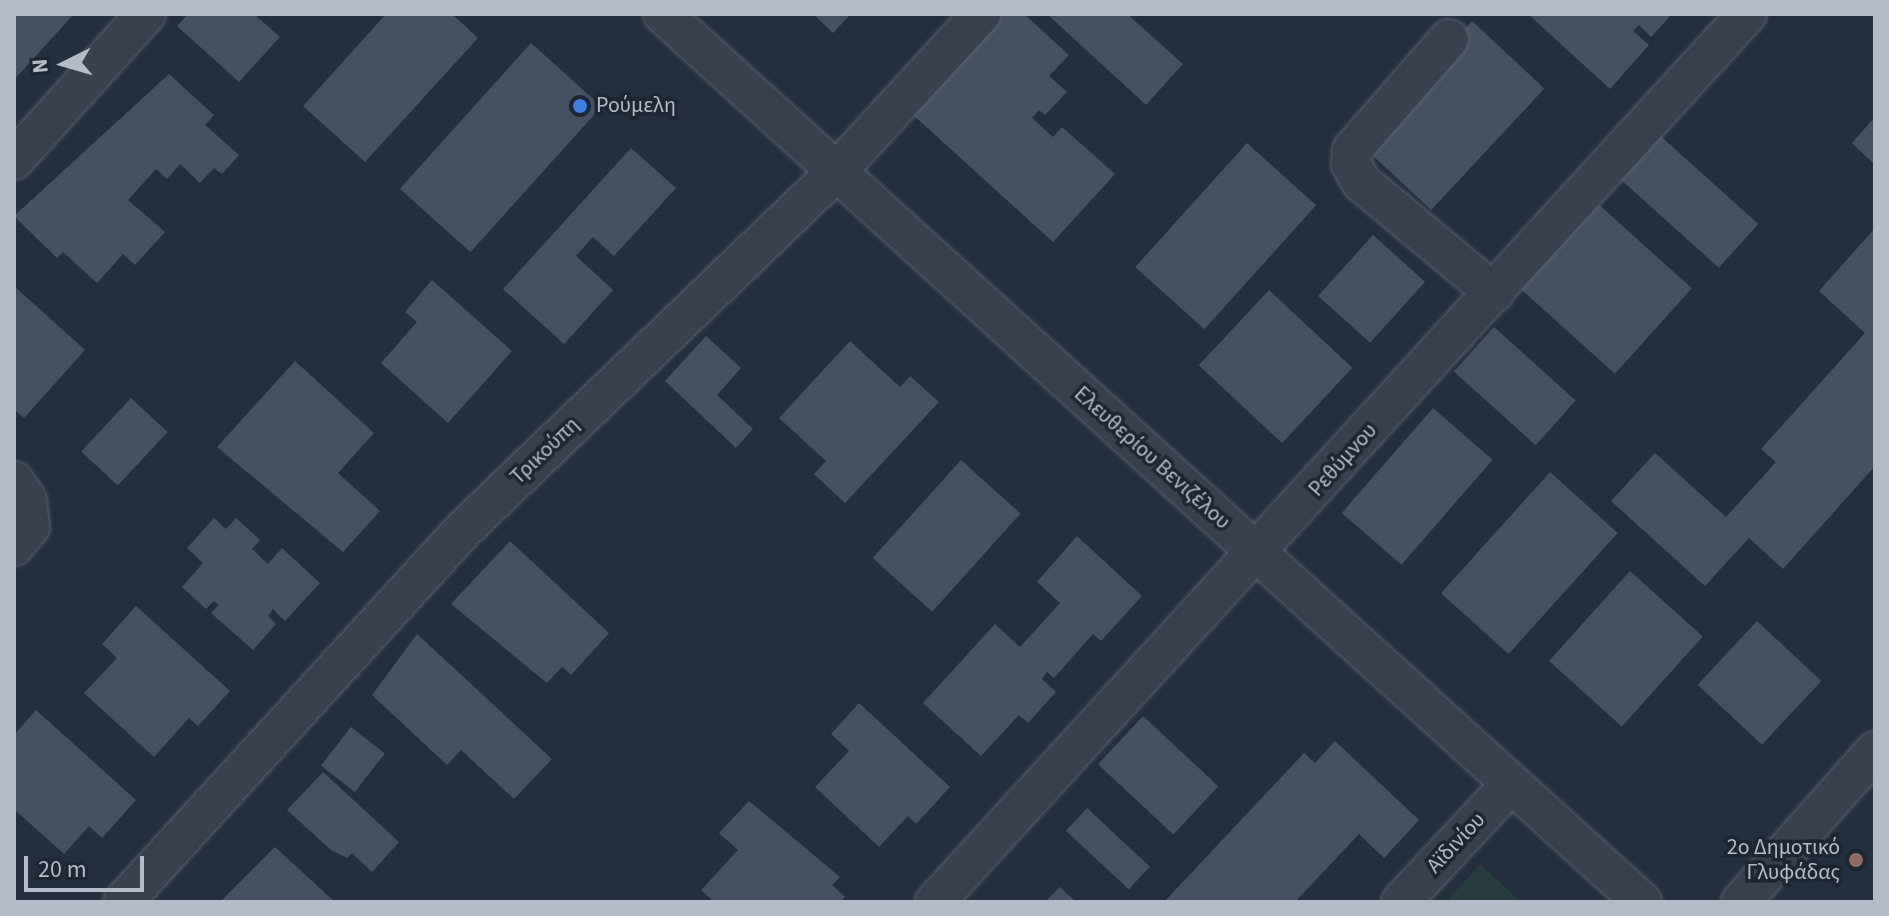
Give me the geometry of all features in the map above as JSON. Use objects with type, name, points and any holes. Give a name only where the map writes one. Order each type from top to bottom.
[{"type":"street","points":[[14,160],[146,14]]},
{"type":"street","name":"Ελευθερίου Βενιζέλου","points":[[663,14],[1642,902]]},
{"type":"street","name":"Τρικούπη","points":[[123,902],[463,530],[835,173],[981,14]]},
{"type":"street","name":"Ρεθύμνου","points":[[935,902],[1258,554],[1747,14]]},
{"type":"street","points":[[1449,39],[1352,150],[1351,164],[1361,182],[1494,293]]},
{"type":"street","points":[[14,481],[27,500],[30,527],[14,546]]},
{"type":"street","points":[[1741,902],[1875,751]]},
{"type":"street","name":"Αϊδινίου","points":[[1401,902],[1511,784]]},
{"type":"green space","points":[[1480,864],[1521,902],[1446,902]]},
{"type":"building","points":[[14,14],[74,14],[14,80]]},
{"type":"building","points":[[188,14],[254,14],[280,37],[239,82],[177,26]]},
{"type":"building","points":[[386,14],[452,14],[478,38],[365,162],[303,106]]},
{"type":"building","points":[[813,14],[851,14],[833,33]]},
{"type":"building","points":[[1001,14],[1024,14],[1069,55],[1049,76],[1067,92],[1045,115],[1039,110],[1032,118],[1053,137],[1062,127],[1115,174],[1053,242],[911,113]]},
{"type":"building","points":[[1047,14],[1127,14],[1183,64],[1146,105]]},
{"type":"building","points":[[1528,14],[1672,14],[1651,37],[1639,25],[1633,31],[1649,45],[1610,89]]},
{"type":"building","points":[[1472,21],[1544,89],[1431,210],[1359,142]]},
{"type":"building","points":[[531,43],[602,107],[470,252],[400,189]]},
{"type":"building","points":[[169,74],[214,115],[205,125],[239,155],[222,174],[214,168],[200,183],[180,164],[167,179],[156,169],[128,200],[165,232],[135,265],[123,254],[97,283],[63,252],[57,258],[14,216]]},
{"type":"building","points":[[1875,117],[1875,165],[1852,143]]},
{"type":"building","points":[[1655,131],[1758,224],[1719,268],[1616,175]]},
{"type":"building","points":[[1247,143],[1316,205],[1204,329],[1135,267]]},
{"type":"building","points":[[631,148],[676,188],[614,256],[593,237],[576,256],[613,290],[564,344],[503,289]]},
{"type":"building","points":[[1596,202],[1692,288],[1615,374],[1519,287]]},
{"type":"building","points":[[1875,228],[1875,466],[1783,569],[1749,538],[1705,586],[1611,501],[1655,453],[1726,517],[1776,462],[1761,449],[1865,333],[1819,291]]},
{"type":"building","points":[[1373,235],[1425,282],[1370,343],[1318,296]]},
{"type":"building","points":[[432,280],[512,351],[448,423],[381,363],[417,322],[405,312]]},
{"type":"building","points":[[14,286],[85,350],[24,418],[14,409]]},
{"type":"building","points":[[1269,290],[1352,368],[1282,443],[1199,365]]},
{"type":"building","points":[[1494,327],[1576,401],[1536,445],[1454,372]]},
{"type":"building","points":[[706,336],[741,368],[717,395],[753,429],[736,448],[665,381]]},
{"type":"building","points":[[850,341],[900,387],[910,376],[939,402],[845,503],[814,474],[826,461],[779,418]]},
{"type":"building","points":[[295,361],[374,433],[338,473],[380,511],[343,552],[217,447]]},
{"type":"building","points":[[131,398],[168,432],[118,485],[81,451]]},
{"type":"building","points":[[1433,408],[1493,460],[1401,565],[1342,513]]},
{"type":"building","points":[[961,460],[1020,514],[932,612],[873,558]]},
{"type":"building","points":[[1550,472],[1618,533],[1509,654],[1441,593]]},
{"type":"building","points":[[214,518],[226,529],[236,518],[260,540],[252,549],[268,564],[282,548],[320,583],[285,621],[273,609],[268,616],[276,624],[253,650],[211,613],[219,605],[214,601],[206,609],[182,587],[203,563],[187,548]]},
{"type":"building","points":[[1077,536],[1142,596],[1101,641],[1093,634],[1054,678],[1047,672],[1042,679],[1056,692],[1028,723],[1019,715],[981,756],[923,703],[995,624],[1020,647],[1060,603],[1037,582]]},
{"type":"building","points":[[510,541],[609,633],[571,675],[562,667],[547,683],[451,604]]},
{"type":"building","points":[[1630,571],[1703,637],[1622,726],[1549,661]]},
{"type":"building","points":[[136,606],[230,691],[198,726],[189,718],[154,757],[84,693],[117,658],[102,644]]},
{"type":"building","points":[[1757,621],[1821,681],[1762,745],[1698,685]]},
{"type":"building","points":[[417,634],[552,759],[514,799],[461,750],[447,765],[372,695]]},
{"type":"building","points":[[859,703],[950,787],[916,824],[908,816],[879,847],[815,787],[849,751],[831,734]]},
{"type":"building","points":[[36,710],[136,800],[102,838],[89,826],[64,854],[14,809],[14,735]]},
{"type":"building","points":[[1143,716],[1218,786],[1173,835],[1098,764]]},
{"type":"building","points":[[351,727],[385,753],[355,792],[321,766]]},
{"type":"building","points":[[1335,741],[1419,820],[1384,858],[1359,834],[1295,902],[1164,902],[1304,753],[1315,763]]},
{"type":"building","points":[[323,772],[399,842],[372,872],[352,853],[347,858],[331,850],[287,810]]},
{"type":"building","points":[[749,801],[840,877],[832,885],[845,897],[840,902],[714,902],[701,890],[738,850],[719,833]]},
{"type":"building","points":[[1087,808],[1150,867],[1129,889],[1066,831]]},
{"type":"building","points":[[275,847],[335,902],[222,900]]},
{"type":"building","points":[[1060,887],[1076,902],[1045,902]]},
{"type":"place","name":"Ρούμελη","points":[[580,106]]},
{"type":"place","name":"2ο Δημοτικό Γλυφάδας","points":[[1856,860]]}]
